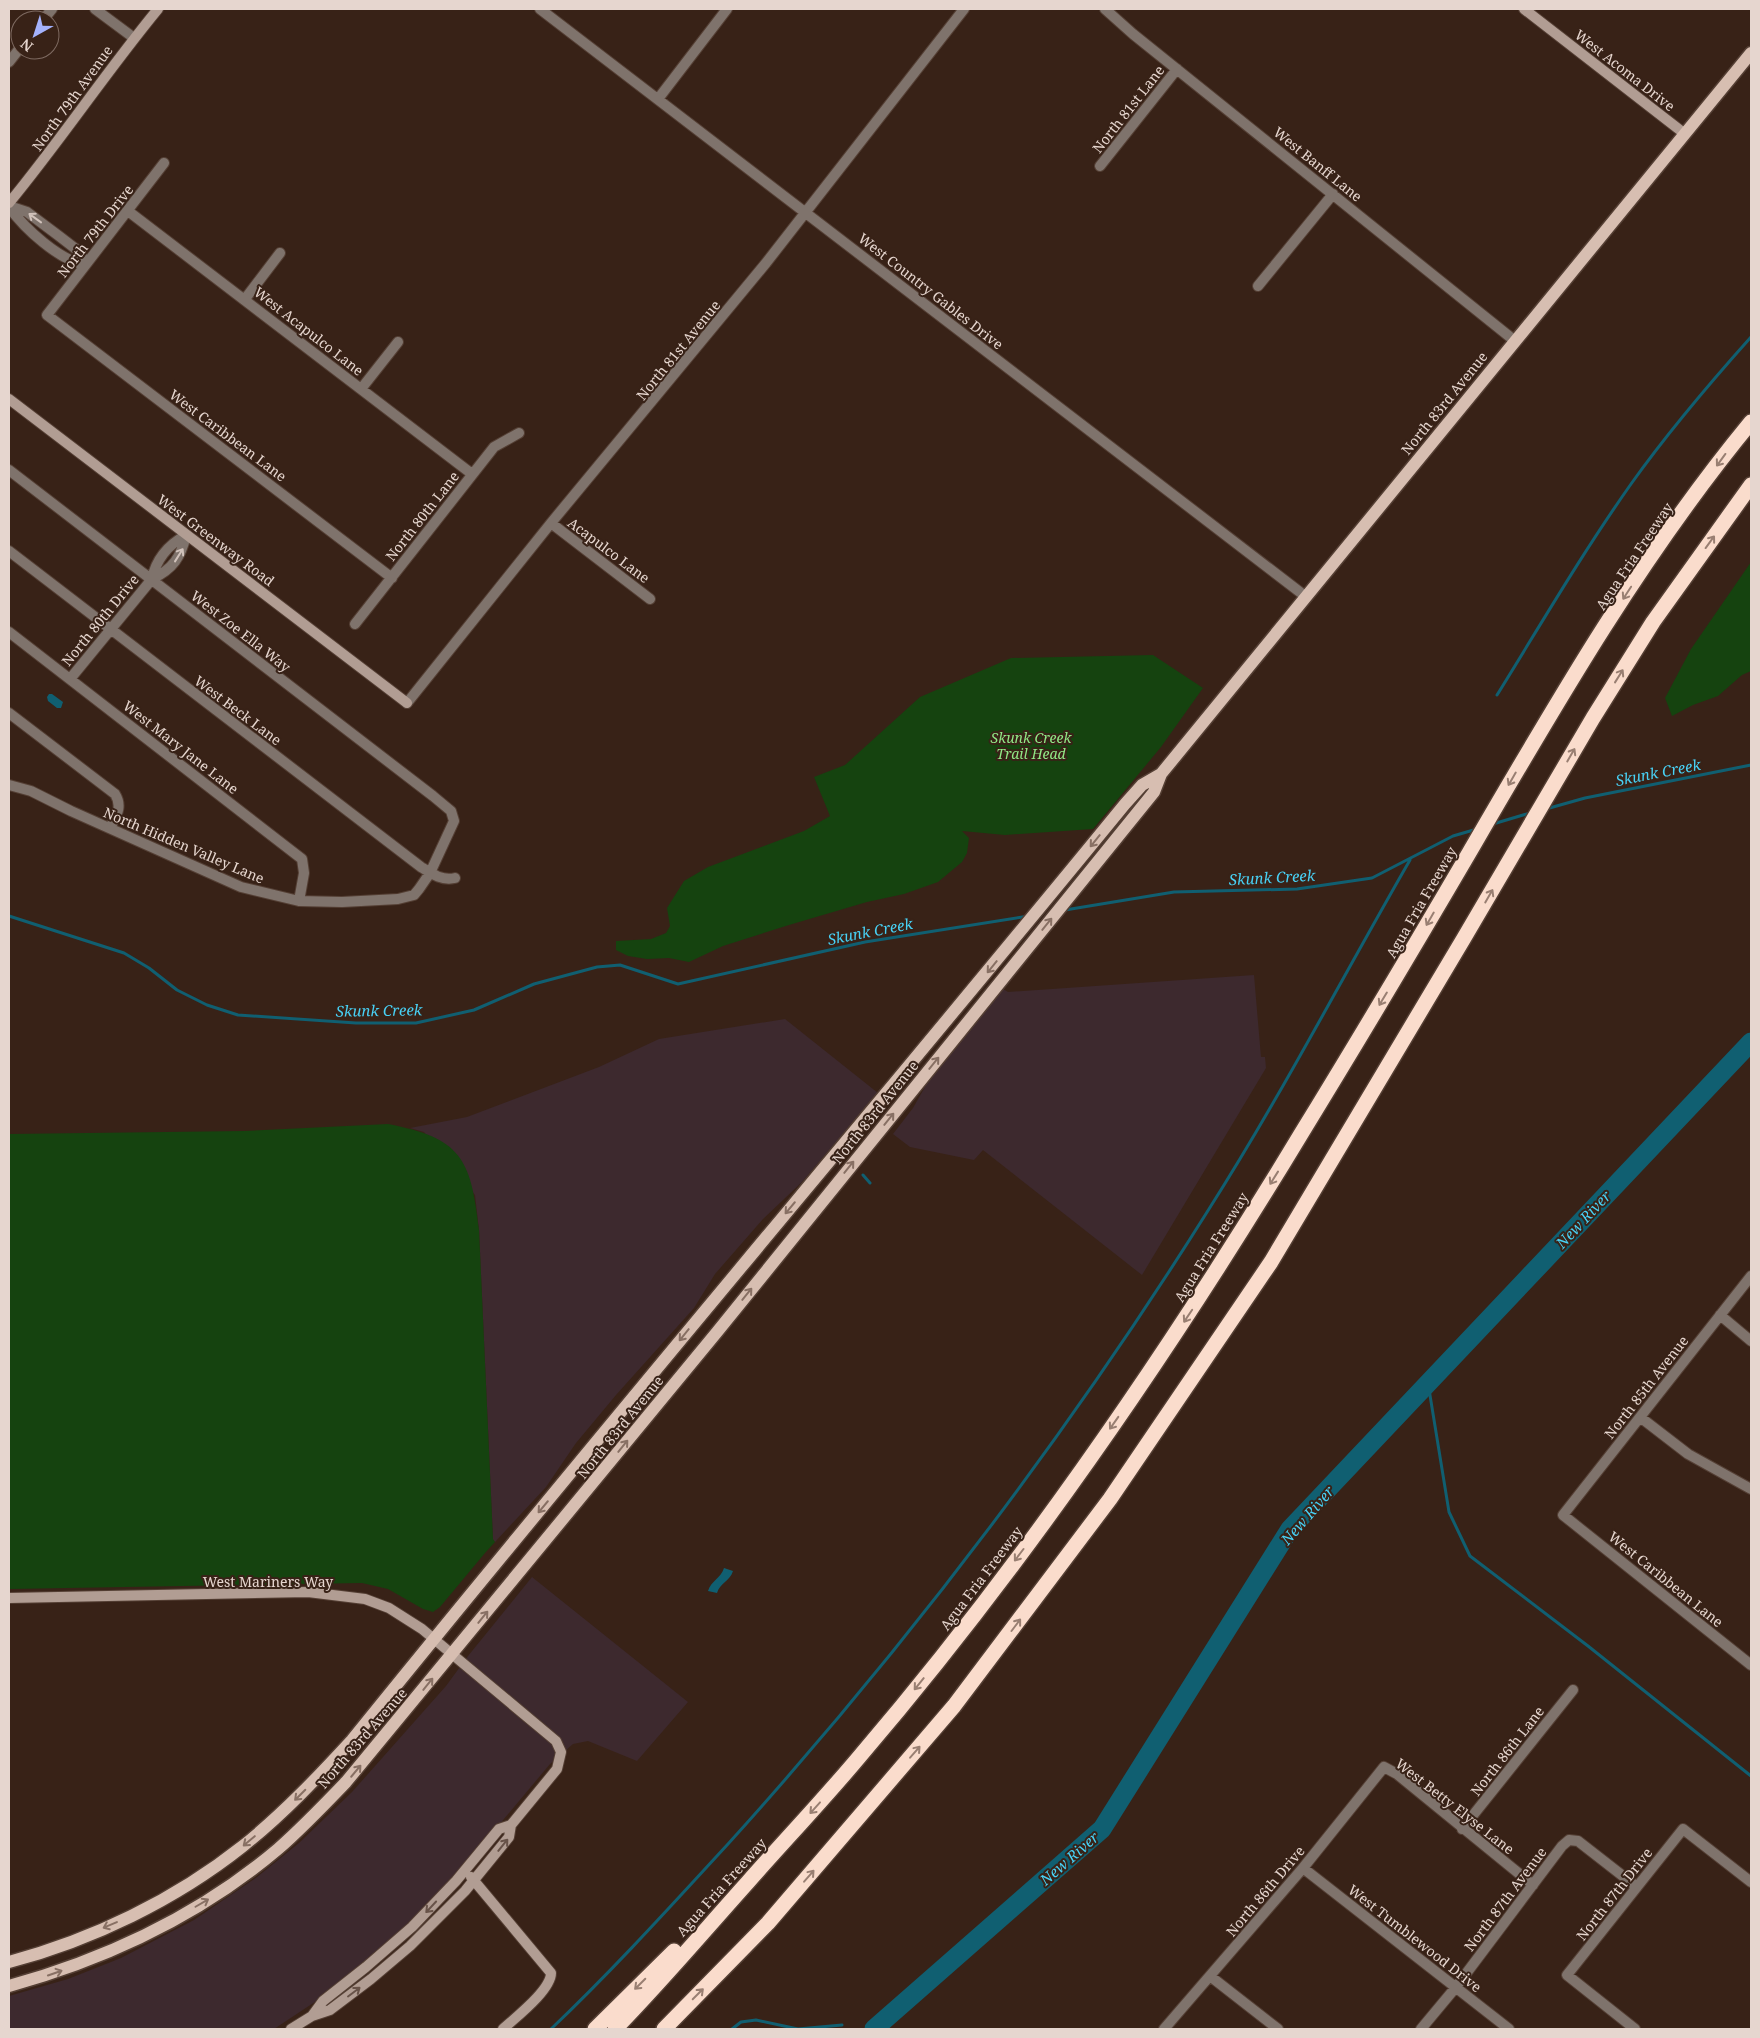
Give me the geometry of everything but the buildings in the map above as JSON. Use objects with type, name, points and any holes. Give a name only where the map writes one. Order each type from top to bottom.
[{"type":"highway","name":"Agua Fria Freeway","points":[[615,2029],[862,1754],[958,1635],[1064,1496],[1194,1306],[1300,1137],[1408,957],[1536,737],[1656,549],[1751,422]]},
{"type":"highway","points":[[664,2029],[768,1923],[954,1706],[1110,1499],[1270,1262],[1593,718],[1653,622],[1751,485]]},
{"type":"highway","points":[[595,2029],[786,1839]]},
{"type":"main road","name":"North 83rd Avenue","points":[[9,1986],[78,1965],[121,1947],[214,1896],[249,1872],[312,1817],[346,1782],[717,1332],[1146,803],[1154,792],[1161,774],[1751,53]]},
{"type":"main road","name":"North 83rd Avenue","points":[[9,1962],[32,1956],[92,1933],[167,1897],[197,1879],[242,1847],[286,1809],[352,1740],[742,1264],[973,990],[1142,785],[1161,774]]},
{"type":"street","points":[[95,9],[134,38]]},
{"type":"street","name":"North 79th Avenue","points":[[9,205],[134,38],[158,9]]},
{"type":"street","name":"West Country Gables Drive","points":[[540,9],[1305,596]]},
{"type":"street","points":[[658,99],[727,9]]},
{"type":"street","name":"North 81st Avenue","points":[[407,703],[806,213],[964,9]]},
{"type":"street","name":"West Banff Lane","points":[[1105,9],[1133,34],[1514,341]]},
{"type":"street","name":"West Acoma Drive","points":[[1524,9],[1685,134]]},
{"type":"street","name":"North 81st Lane","points":[[1100,166],[1177,69]]},
{"type":"street","name":"North 79th Drive","points":[[47,315],[164,163]]},
{"type":"street","points":[[1258,286],[1333,194]]},
{"type":"street","points":[[9,205],[21,224],[72,263],[86,265]]},
{"type":"street","name":"West Acapulco Lane","points":[[128,211],[472,474]]},
{"type":"street","points":[[245,299],[280,253]]},
{"type":"street","name":"West Caribbean Lane","points":[[47,315],[392,578]]},
{"type":"street","points":[[361,389],[398,342]]},
{"type":"street","name":"West Greenway Road","points":[[9,399],[407,703]]},
{"type":"street","name":"North 80th Lane","points":[[355,624],[494,447],[519,433]]},
{"type":"street","name":"West Zoe Ella Way","points":[[9,470],[433,796],[447,807],[454,816]]},
{"type":"street","name":"Acapulco Lane","points":[[551,524],[650,599]]},
{"type":"street","name":"North 80th Drive","points":[[70,679],[152,579],[157,563],[172,543],[186,534]]},
{"type":"street","name":"West Beck Lane","points":[[9,551],[430,873],[449,880],[455,878]]},
{"type":"street","name":"West Mary Jane Lane","points":[[9,632],[302,859],[304,873],[299,901]]},
{"type":"street","points":[[9,713],[115,794],[119,801],[119,809],[110,828]]},
{"type":"street","name":"North Hidden Valley Lane","points":[[9,785],[31,791],[242,887],[299,901],[342,902],[407,898],[419,889],[430,873],[453,827],[454,816]]},
{"type":"street","name":"North 85th Avenue","points":[[1563,1515],[1751,1276]]},
{"type":"street","points":[[1720,1315],[1751,1341]]},
{"type":"street","points":[[1640,1417],[1688,1454],[1751,1489]]},
{"type":"street","name":"West Caribbean Lane","points":[[1563,1515],[1751,1665]]},
{"type":"street","name":"West Mariners Way","points":[[9,1598],[308,1592],[364,1599],[389,1608],[434,1639],[556,1741],[561,1752],[559,1763],[553,1775],[511,1825]]},
{"type":"street","name":"North 86th Lane","points":[[1462,1829],[1573,1690]]},
{"type":"street","name":"West Betty Elyse Lane","points":[[1384,1767],[1397,1774],[1462,1829],[1533,1885]]},
{"type":"street","name":"North 86th Drive","points":[[1164,2029],[1304,1868],[1384,1767]]},
{"type":"street","points":[[291,2029],[312,2016],[330,2010],[385,1968],[437,1920],[509,1838],[511,1825],[499,1829],[464,1871],[412,1927],[323,2001],[312,2016]]},
{"type":"street","name":"North 87th Drive","points":[[1635,2029],[1567,1975],[1683,1829],[1751,1882]]},
{"type":"street","name":"North 87th Avenue","points":[[1421,2029],[1456,1987],[1562,1846],[1569,1840],[1578,1841],[1637,1887]]},
{"type":"street","name":"West Tumblewood Drive","points":[[1304,1868],[1509,2029]]},
{"type":"street","points":[[464,1871],[474,1880],[551,1973],[551,1979],[545,1988],[503,2029]]},
{"type":"street","points":[[1210,1976],[1278,2029]]},
{"type":"shaded area","points":[[1254,975],[1261,1057],[1265,1057],[1266,1068],[1142,1275],[983,1150],[974,1160],[910,1147],[893,1134],[913,1108],[930,1078],[1003,989],[1008,992]]},
{"type":"shaded area","points":[[785,1019],[878,1093],[802,1182],[763,1219],[715,1274],[694,1308],[576,1443],[546,1487],[495,1542],[493,1540],[479,1230],[475,1195],[424,1132],[410,1128],[467,1117],[599,1067],[659,1039]]},
{"type":"shaded area","points":[[532,1577],[688,1702],[637,1761],[588,1741],[573,1744],[550,1764],[438,1898],[336,1988],[274,2029],[9,2029],[9,1996],[68,1979],[121,1958],[194,1920],[257,1877],[299,1843],[352,1792],[446,1686]]},
{"type":"green space","points":[[1751,562],[1751,671],[1742,675],[1718,696],[1693,705],[1672,716],[1665,698],[1691,649]]},
{"type":"green space","name":"Skunk Creek Trail Head","points":[[1153,655],[1203,688],[1161,747],[1093,829],[1005,835],[962,831],[969,838],[967,853],[962,862],[938,882],[904,894],[867,902],[789,925],[723,946],[689,962],[669,958],[647,959],[628,956],[616,950],[616,941],[651,939],[666,933],[670,926],[667,908],[684,881],[708,867],[804,831],[830,816],[814,777],[845,765],[920,697],[1011,658]]},
{"type":"green space","points":[[388,1124],[432,1136],[447,1145],[458,1155],[472,1185],[479,1230],[493,1539],[495,1542],[440,1607],[433,1612],[423,1609],[388,1589],[362,1583],[9,1589],[9,1134],[244,1131]]},
{"type":"water","points":[[49,694],[63,702],[61,708],[57,708],[48,701],[47,697]]},
{"type":"water","points":[[724,1568],[733,1571],[730,1577],[717,1593],[708,1591],[721,1574]]},
{"type":"waterway","points":[[1497,695],[1579,562],[1631,484],[1689,409],[1751,337]]},
{"type":"waterway","name":"Skunk Creek","points":[[1546,809],[1585,798],[1751,765]]},
{"type":"waterway","name":"Skunk Creek","points":[[1493,824],[1530,813]]},
{"type":"waterway","name":"Skunk Creek","points":[[1065,910],[1174,892],[1297,889],[1372,878],[1453,836],[1477,829]]},
{"type":"waterway","points":[[551,2029],[663,1915],[794,1769],[921,1616],[1042,1457],[1155,1293],[1236,1166],[1287,1080],[1410,860]]},
{"type":"waterway","name":"Skunk Creek","points":[[9,916],[124,953],[149,968],[177,990],[207,1005],[238,1015],[356,1023],[416,1023],[474,1010],[534,984],[597,967],[620,965],[678,984],[865,942],[1029,916]]},
{"type":"waterway","name":"New River","points":[[874,2029],[1102,1829],[1290,1529],[1751,1042]]},
{"type":"waterway","points":[[863,1175],[870,1183]]},
{"type":"waterway","points":[[1428,1383],[1449,1512],[1470,1556],[1588,1646],[1751,1776]]},
{"type":"waterway","points":[[732,2029],[741,2022],[756,2020],[798,2029],[842,2025]]}]
